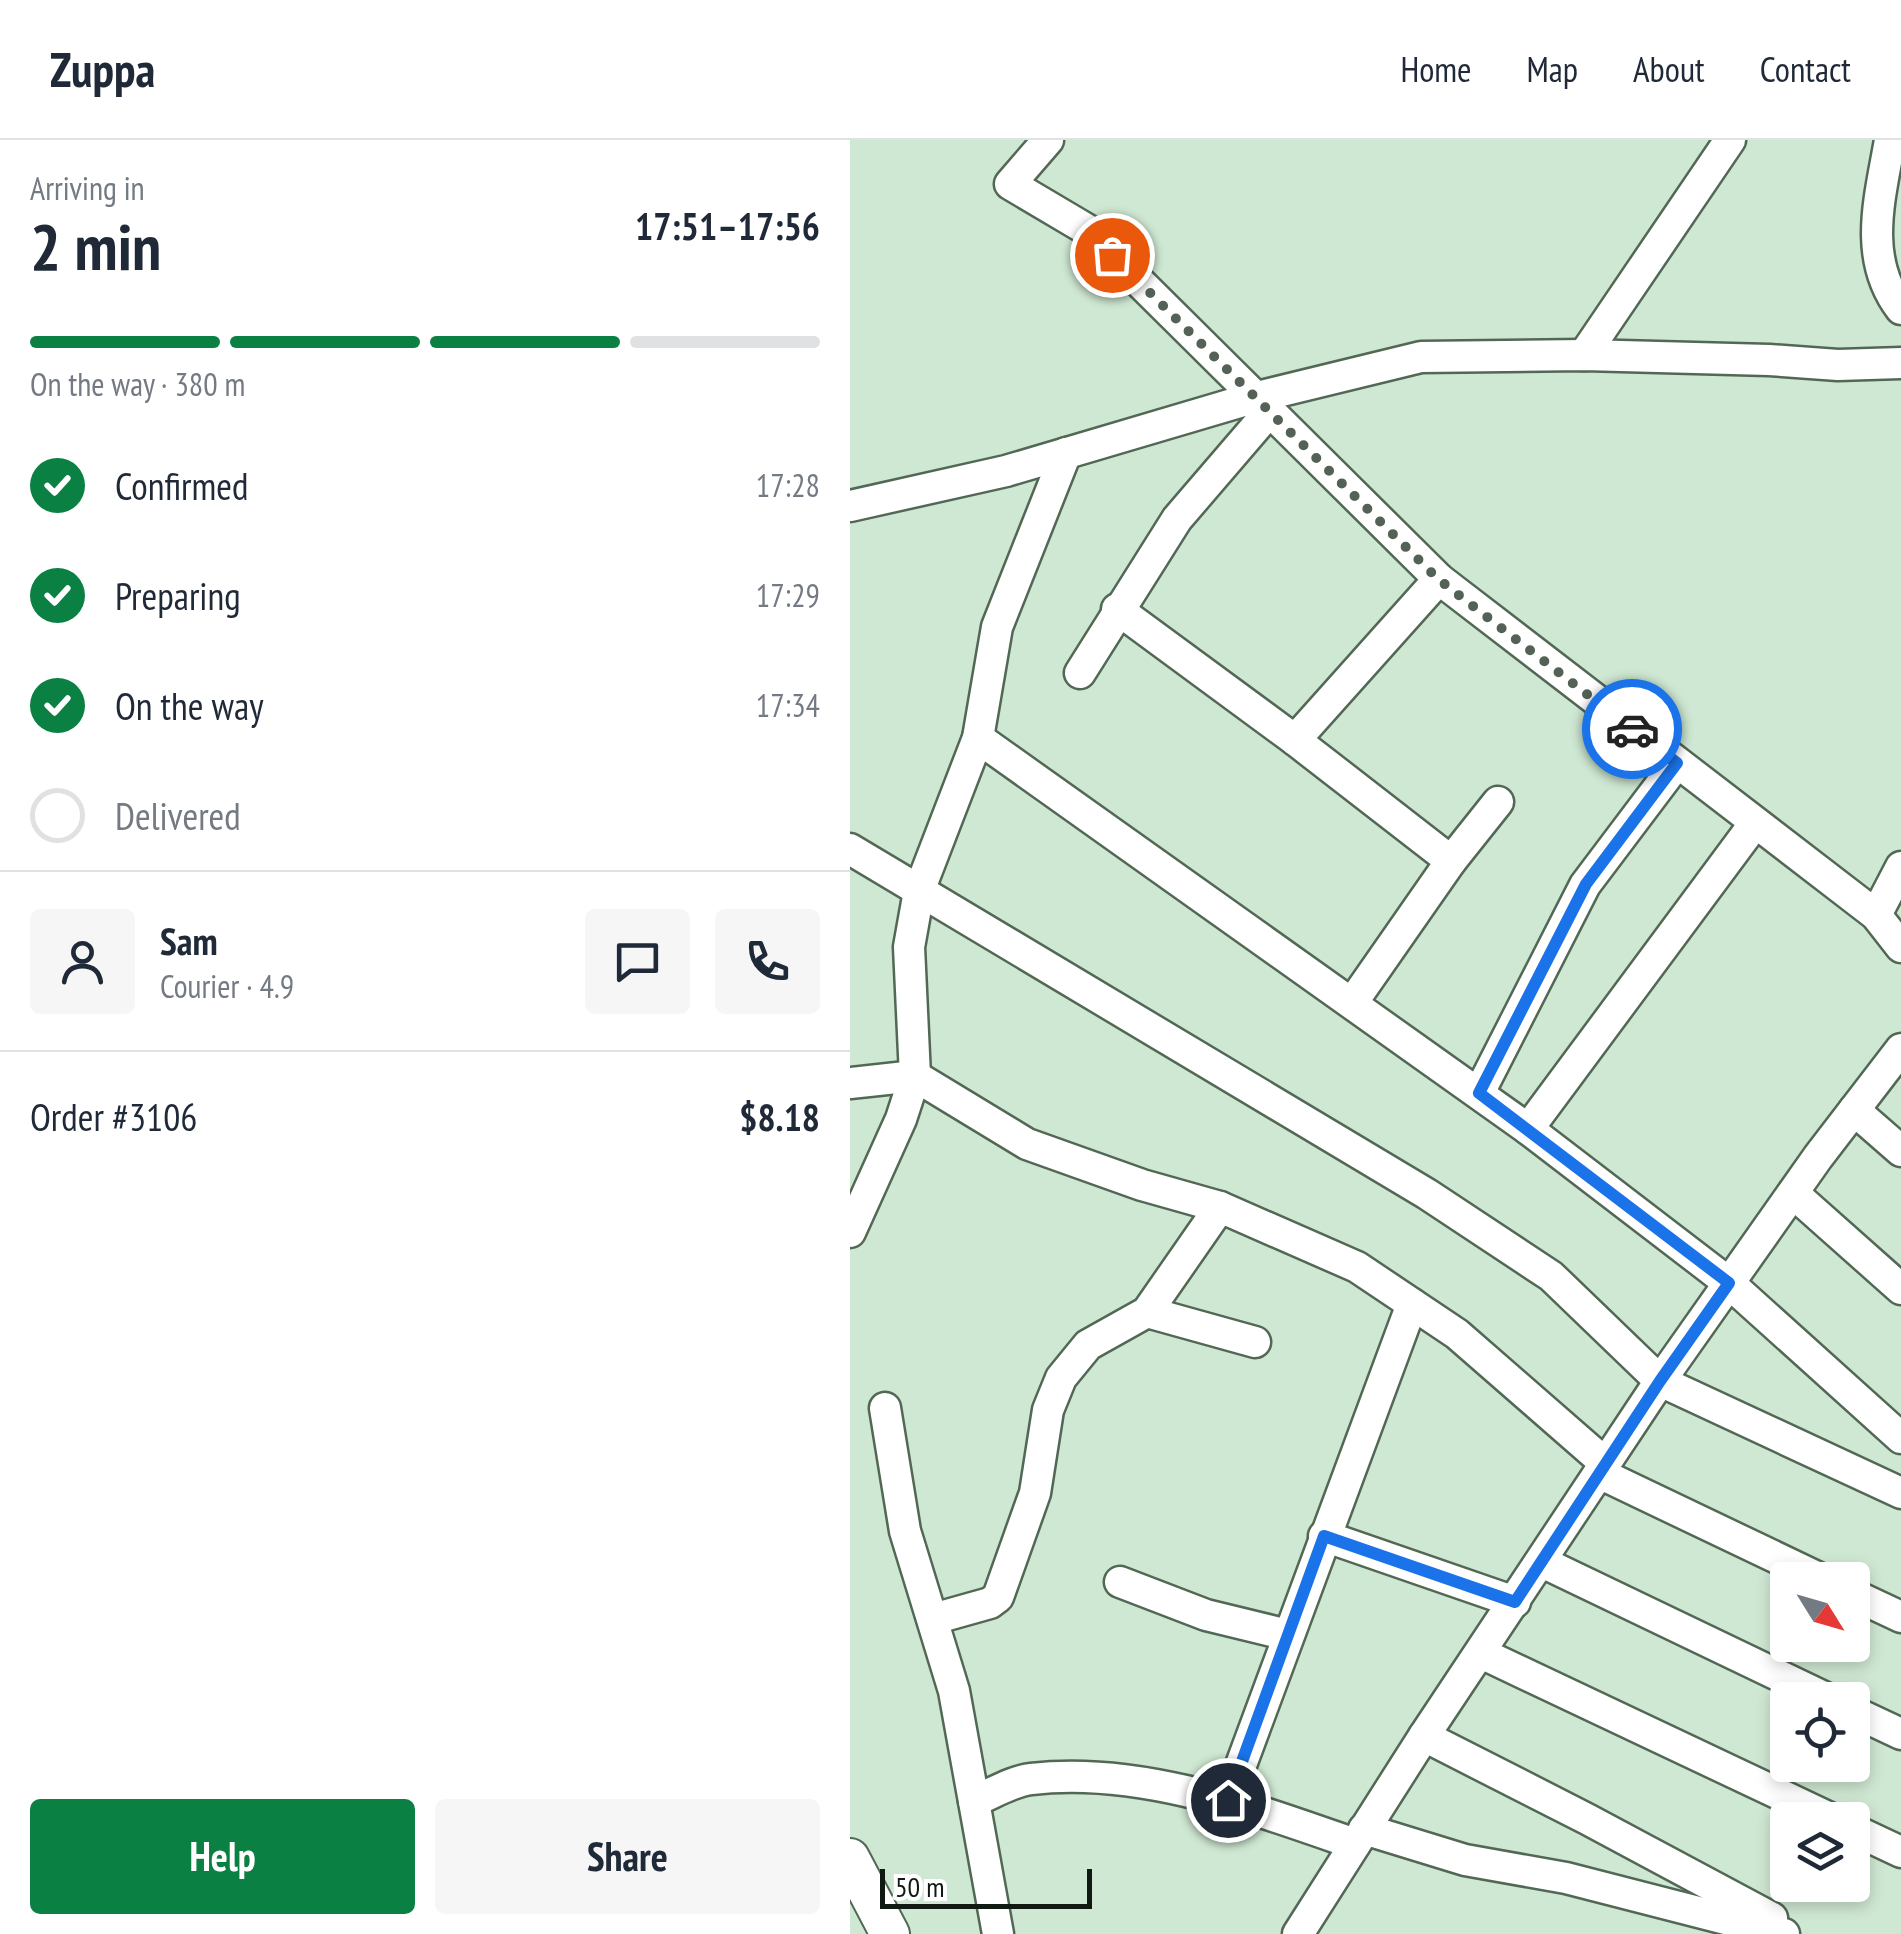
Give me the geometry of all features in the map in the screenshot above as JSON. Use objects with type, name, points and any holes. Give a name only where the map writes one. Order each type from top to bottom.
[{"type":"street","points":[[1048,140],[1010,184],[1086,228],[1438,579],[1876,915],[1901,946]]},
{"type":"street","points":[[1584,356],[1730,140]]},
{"type":"street","points":[[1890,140],[1874,226],[1886,289],[1901,309]]},
{"type":"street","points":[[850,506],[1261,406],[1421,357],[1584,356],[1838,365],[1901,363]]},
{"type":"street","points":[[1080,673],[1177,519],[1261,406]]},
{"type":"street","points":[[850,1232],[901,1120],[915,1076],[909,947],[919,891],[978,738],[997,627],[1066,454]]},
{"type":"street","points":[[1295,740],[1438,579]]},
{"type":"street","points":[[1117,610],[1295,740],[1451,861]]},
{"type":"street","points":[[978,738],[1528,1129],[1729,1283],[1901,1438]]},
{"type":"street","points":[[1479,1093],[1586,884],[1677,763]]},
{"type":"street","points":[[1352,1003],[1451,861],[1498,802]]},
{"type":"street","points":[[1528,1129],[1755,824]]},
{"type":"street","points":[[850,849],[1427,1194],[1551,1276],[1660,1381],[1901,1493]]},
{"type":"street","points":[[1876,915],[1901,867]]},
{"type":"street","points":[[1298,1934],[1424,1736],[1660,1381],[1792,1193],[1901,1049]]},
{"type":"street","points":[[850,1083],[915,1076],[1027,1144],[1142,1185],[1220,1206],[1357,1267],[1457,1334],[1603,1468],[1788,1562]]},
{"type":"street","points":[[1854,1110],[1901,1151]]},
{"type":"street","points":[[1792,1193],[1901,1289]]},
{"type":"street","points":[[932,1619],[990,1604],[998,1597],[1035,1493],[1048,1410],[1062,1378],[1088,1346],[1146,1312],[1220,1206]]},
{"type":"street","points":[[1228,1800],[1412,1304]]},
{"type":"street","points":[[1146,1312],[1255,1342]]},
{"type":"street","points":[[885,1408],[905,1531],[954,1691],[998,1934]]},
{"type":"street","points":[[1324,1536],[1515,1602]]},
{"type":"street","points":[[1542,1562],[1792,1682]]},
{"type":"street","points":[[1120,1582],[1206,1615],[1288,1635]]},
{"type":"street","points":[[1870,1602],[1901,1617]]},
{"type":"street","points":[[1481,1653],[1796,1802]]},
{"type":"street","points":[[1870,1719],[1901,1734]]},
{"type":"street","points":[[1424,1736],[1801,1934]]},
{"type":"street","points":[[974,1802],[1027,1779],[1096,1776],[1228,1800],[1360,1837],[1566,1878],[1784,1934]]},
{"type":"street","points":[[1870,1837],[1901,1852]]},
{"type":"street","points":[[850,1858],[890,1934]]},
{"type":"way so far","points":[[1112,255],[1438,579],[1632,729]]},
{"type":"route","points":[[1228,1800],[1324,1536],[1515,1602],[1729,1283],[1479,1093],[1586,884],[1677,763],[1632,729]]}]
